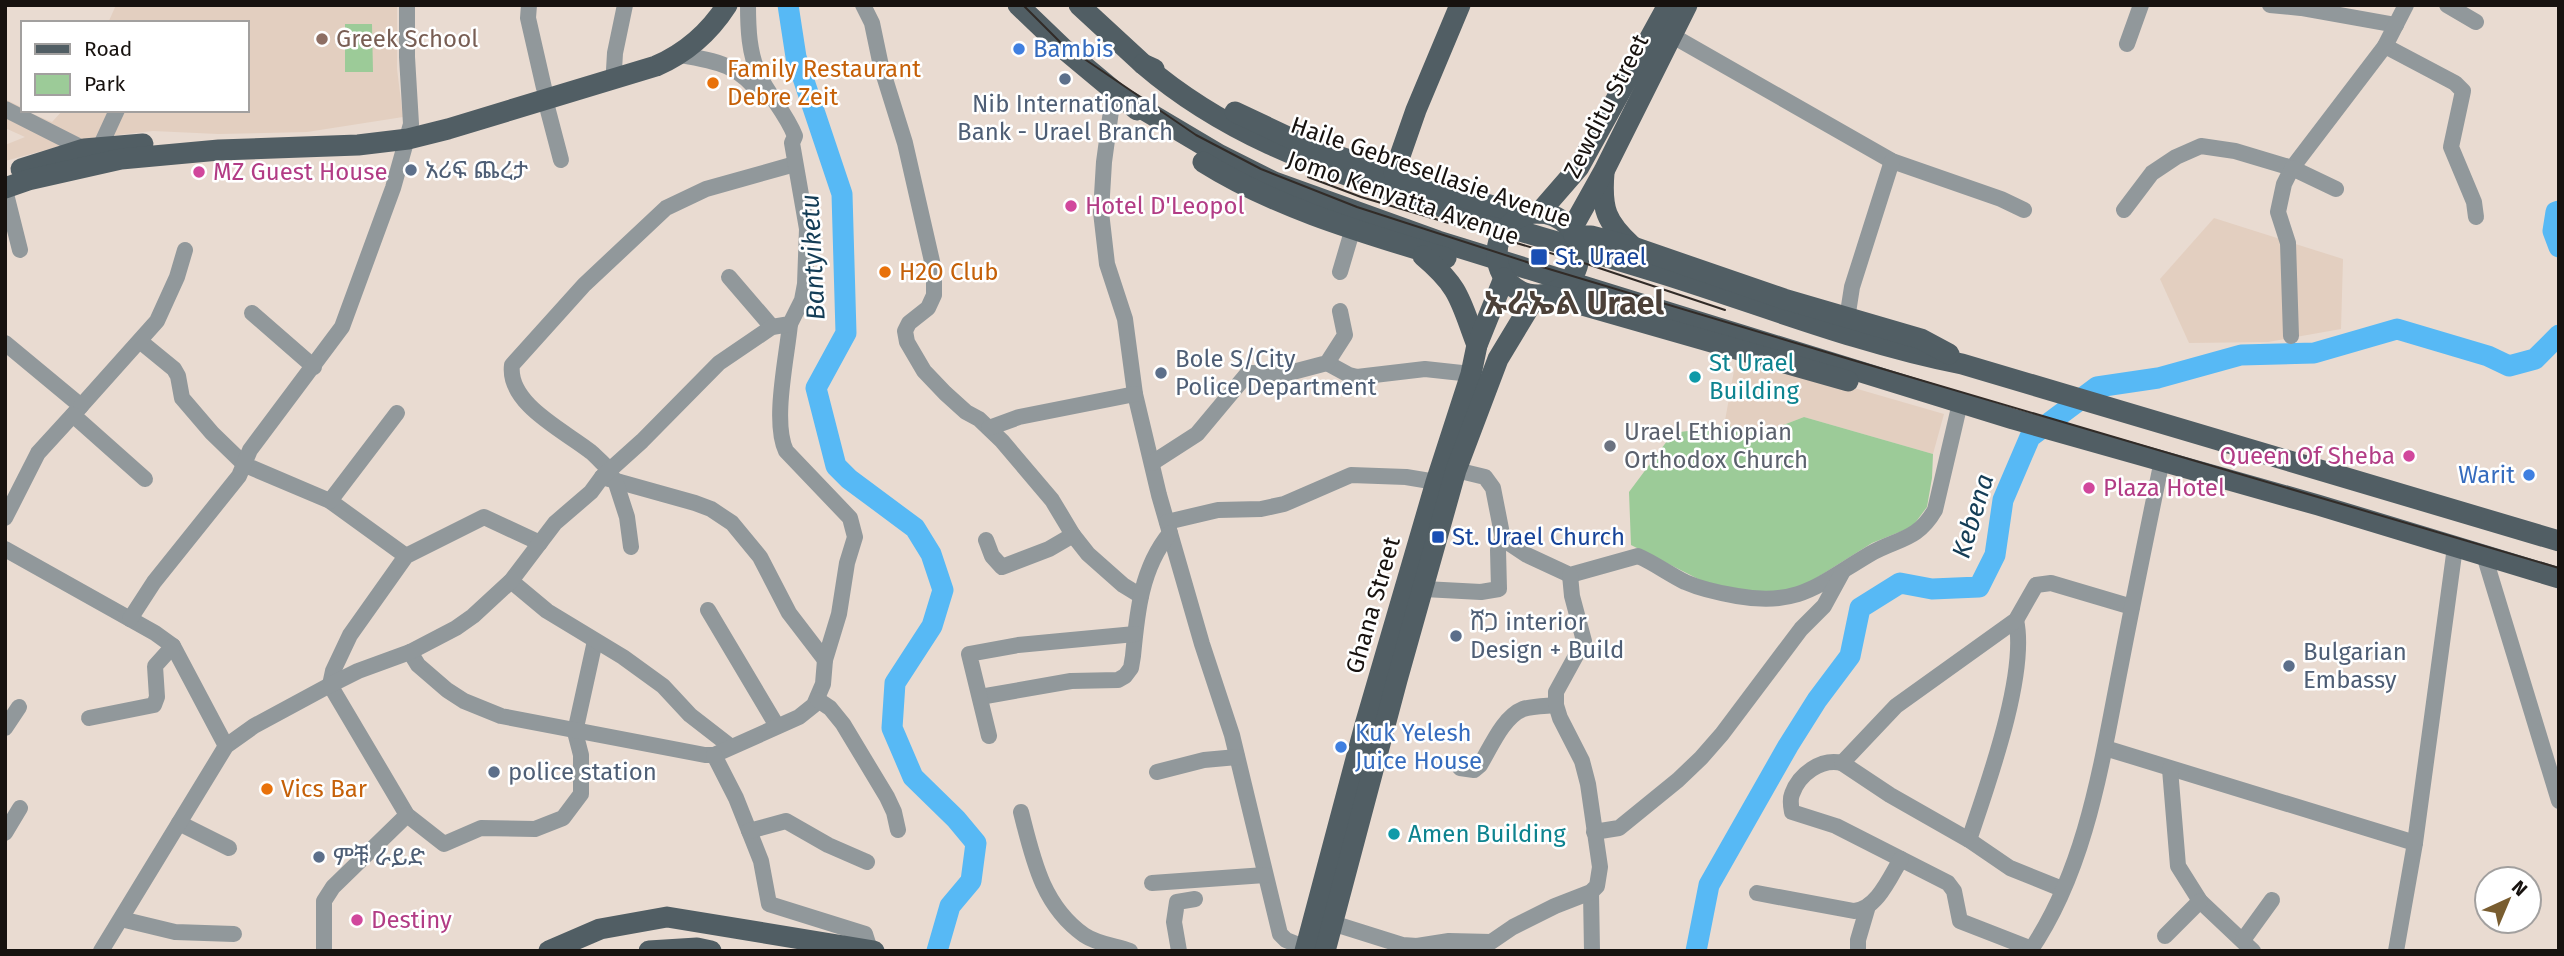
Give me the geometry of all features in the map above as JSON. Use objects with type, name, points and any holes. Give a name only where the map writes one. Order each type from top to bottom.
[{"type":"main road","points":[[5,175],[95,152],[313,148],[410,132],[545,93],[649,59],[671,47],[714,5]]},
{"type":"main road","points":[[545,93],[656,66],[680,55],[709,28],[727,5]]},
{"type":"main road","name":"Jomo Kenyatta Avenue","points":[[1018,5],[1065,50],[1121,95],[1220,155],[1274,182],[1437,241],[2013,419],[2162,460]]},
{"type":"main road","name":"Haile Gebresellasie Avenue","points":[[1079,5],[1172,89],[1232,126],[1284,153],[1332,172],[1815,324],[1962,364],[2559,541]]},
{"type":"main road","points":[[1394,173],[1416,110],[1460,5]]},
{"type":"main road","name":"Zewditu Street","points":[[1574,237],[1664,31],[1668,5]]},
{"type":"main road","name":"Zewditu Street","points":[[1533,214],[1579,167],[1664,31],[1687,5]]},
{"type":"main road","points":[[1143,64],[1176,78],[1238,113],[1307,146],[1477,202],[1550,215],[1562,221],[1574,237],[1579,260],[1569,282],[1547,293]]},
{"type":"main road","points":[[1121,95],[1152,127],[1246,186],[1302,210],[1415,249],[1479,269],[1501,272]]},
{"type":"main road","points":[[5,189],[95,152]]},
{"type":"main road","points":[[1604,171],[1603,193],[1607,217],[1613,229],[1633,247]]},
{"type":"main road","points":[[1533,214],[1508,226],[1498,245],[1501,272],[1513,287],[1524,293],[1547,293],[1927,405],[1957,402]]},
{"type":"main road","name":"Haile Gebresellasie Avenue","points":[[1574,237],[1591,236],[1633,247],[1847,319],[1921,339],[1938,346],[1962,364]]},
{"type":"main road","points":[[1415,249],[1442,271],[1457,290],[1477,345]]},
{"type":"main road","name":"Ghana Street","points":[[1312,950],[1364,725],[1501,272]]},
{"type":"main road","name":"Ghana Street","points":[[1312,950],[1332,923],[1456,470],[1498,359],[1547,293]]},
{"type":"main road","points":[[2162,460],[2559,578]]},
{"type":"main road","points":[[549,951],[600,929],[667,917],[872,950]]},
{"type":"main road","points":[[649,951],[697,947],[711,951]]},
{"type":"street","points":[[130,619],[154,582],[239,476],[250,450],[342,327],[393,188],[410,132],[407,5]]},
{"type":"street","points":[[529,5],[528,18],[561,160]]},
{"type":"street","points":[[614,70],[625,5]]},
{"type":"street","points":[[748,5],[751,53],[759,76],[792,128],[795,136],[792,143]]},
{"type":"street","points":[[863,5],[872,23],[881,65],[905,143],[934,270],[934,295],[928,308],[909,323],[905,331],[907,342],[924,371],[945,393],[989,428],[1052,500],[1088,554],[1140,596]]},
{"type":"street","points":[[2127,44],[2141,5]]},
{"type":"street","points":[[2270,5],[2396,25]]},
{"type":"street","points":[[2291,336],[2288,243],[2278,212],[2284,184],[2292,168],[2385,46],[2406,5]]},
{"type":"street","points":[[2448,5],[2476,22]]},
{"type":"street","points":[[1664,31],[1892,161],[2001,199],[2024,210]]},
{"type":"street","points":[[2385,46],[2455,83],[2463,91],[2451,147],[2474,202],[2476,217]]},
{"type":"street","points":[[410,652],[431,678],[464,701],[501,716],[705,755],[715,755],[799,716],[818,699],[855,537],[850,518],[786,451],[782,442],[779,419],[790,324],[802,300],[805,284],[807,229],[792,143],[760,94],[736,70],[712,60],[680,55]]},
{"type":"street","points":[[1121,95],[1103,173],[1102,234],[1110,276],[1130,342],[1135,394],[1168,528],[1237,757],[1280,934],[1286,940],[1312,950]]},
{"type":"street","points":[[5,109],[95,152],[116,112]]},
{"type":"street","points":[[2124,210],[2152,173],[2176,157],[2201,146],[2235,151],[2292,168],[2336,189]]},
{"type":"street","points":[[1847,319],[1852,287],[1892,161]]},
{"type":"street","points":[[631,547],[626,517],[609,476],[592,453],[526,402],[514,383],[512,365],[584,285],[666,208],[706,189],[795,164]]},
{"type":"street","points":[[5,189],[20,250]]},
{"type":"street","points":[[1340,272],[1353,228]]},
{"type":"street","points":[[5,518],[38,453],[141,342],[157,321],[185,250]]},
{"type":"street","points":[[729,277],[772,327]]},
{"type":"street","points":[[1152,463],[1197,434],[1248,373],[1289,373],[1327,363],[1345,335],[1340,311]]},
{"type":"street","points":[[251,313],[314,367]]},
{"type":"street","points":[[101,951],[226,746],[254,726],[358,670],[410,652],[473,616],[511,581],[555,523],[609,476],[719,363],[772,327],[790,324]]},
{"type":"street","points":[[141,342],[174,369],[182,398],[212,433],[245,465],[330,501],[406,556]]},
{"type":"street","points":[[5,343],[145,479]]},
{"type":"street","points":[[1327,363],[1349,375],[1357,376],[1425,369],[1471,374]]},
{"type":"street","points":[[989,428],[1019,417],[1135,394]]},
{"type":"street","points":[[1503,539],[1527,555],[1570,575],[1638,556],[1687,583],[1717,593],[1762,601],[1803,593],[1871,554],[1917,533],[1928,521],[1935,510],[1957,402]]},
{"type":"street","points":[[330,501],[397,413]]},
{"type":"street","points":[[2062,889],[2010,868],[1842,763],[1831,760],[1811,769],[1791,795],[1792,812],[1836,826],[1948,883],[1954,891],[1960,921],[2031,950],[2062,889],[2083,831],[2105,748],[2162,460]]},
{"type":"street","points":[[1424,589],[1481,592],[1499,589],[1498,551],[1503,539],[1497,502],[1489,480],[1481,475],[1456,470]]},
{"type":"street","points":[[979,697],[1071,681],[1118,680],[1125,676],[1131,668],[1140,596],[1168,528],[1218,510],[1261,509],[1284,504],[1351,475],[1406,477],[1436,482]]},
{"type":"street","points":[[609,476],[711,509],[732,523],[760,557],[789,613],[825,660]]},
{"type":"street","points":[[540,542],[484,517],[406,556],[350,635],[333,671],[330,685],[407,815],[444,844],[481,828],[536,829],[563,818],[582,794],[581,755],[575,732],[595,641]]},
{"type":"street","points":[[986,540],[992,555],[1002,567],[1073,535]]},
{"type":"street","points":[[2396,951],[2415,843],[2455,547]]},
{"type":"street","points":[[5,549],[173,646],[226,746]]},
{"type":"street","points":[[2484,555],[2559,801]]},
{"type":"street","points":[[1594,832],[1619,828],[1678,780],[1700,758],[1722,734],[1801,629],[1824,606],[1842,573]]},
{"type":"street","points":[[1332,923],[1402,945],[1417,946],[1449,941],[1492,947],[1513,927],[1591,892],[1600,879],[1588,784],[1582,761],[1556,705],[1556,692],[1584,640],[1572,596],[1570,575]]},
{"type":"street","points":[[511,581],[547,611],[623,657],[663,687],[690,715],[730,746]]},
{"type":"street","points":[[1842,763],[1896,706],[2016,620],[2036,585],[2051,583],[2132,607]]},
{"type":"street","points":[[708,610],[776,726]]},
{"type":"street","points":[[1969,840],[1998,747],[2018,664],[2020,637],[2016,620]]},
{"type":"street","points":[[989,736],[969,654],[1018,645],[1135,634]]},
{"type":"street","points":[[89,718],[154,705],[157,697],[155,666],[173,646]]},
{"type":"street","points":[[818,699],[830,708],[843,724],[887,797],[898,830]]},
{"type":"street","points":[[1460,768],[1474,770],[1480,765],[1508,720],[1516,713],[1525,708],[1556,705]]},
{"type":"street","points":[[5,728],[19,707]]},
{"type":"street","points":[[2105,748],[2415,843]]},
{"type":"street","points":[[715,755],[761,861],[769,904],[865,933],[872,950]]},
{"type":"street","points":[[1157,772],[1204,760],[1237,757]]},
{"type":"street","points":[[2170,769],[2178,866],[2188,886],[2200,901],[2248,946],[2272,900]]},
{"type":"street","points":[[5,833],[20,808]]},
{"type":"street","points":[[1021,813],[1035,867],[1043,888],[1055,906],[1084,934],[1130,951]]},
{"type":"street","points":[[324,951],[324,901],[353,865],[407,815]]},
{"type":"street","points":[[749,831],[786,821],[828,845],[867,862]]},
{"type":"street","points":[[180,823],[229,848]]},
{"type":"street","points":[[1757,893],[1854,911],[1862,910],[1884,887],[1901,859]]},
{"type":"street","points":[[1152,883],[1265,875]]},
{"type":"street","points":[[1591,892],[1592,951]]},
{"type":"street","points":[[1179,951],[1174,922],[1177,902],[1195,899]]},
{"type":"street","points":[[2165,936],[2200,901]]},
{"type":"street","points":[[1858,951],[1858,940],[1868,906]]},
{"type":"street","points":[[121,919],[175,932],[234,934]]},
{"type":"shaded area","points":[[116,5],[397,5],[397,69],[403,117],[307,132],[218,134],[153,131],[90,138],[5,161],[5,145],[25,137],[5,128],[5,99],[21,107],[21,112],[52,122],[61,112],[248,112],[248,21],[109,21]]},
{"type":"shaded area","points":[[2214,218],[2343,259],[2341,329],[2268,342],[2189,343],[2160,279]]},
{"type":"shaded area","points":[[1737,354],[1944,414],[1933,454],[1804,417],[1768,431],[1724,426]]},
{"type":"green space","points":[[345,24],[372,24],[373,72],[345,72]]},
{"type":"green space","points":[[1804,417],[1933,454],[1927,507],[1912,527],[1872,543],[1802,587],[1764,597],[1720,590],[1631,545],[1629,492],[1673,433],[1724,426],[1768,431]]},
{"type":"waterway","name":"Bantyiketu","points":[[788,5],[796,57],[842,194],[846,333],[816,388],[836,466],[849,479],[915,528],[931,554],[943,590],[932,626],[895,683],[892,728],[913,777],[956,819],[976,843],[971,881],[950,906],[937,951]]},
{"type":"waterway","name":"Kebena","points":[[2559,211],[2556,212],[2553,231],[2559,247]]},
{"type":"waterway","name":"Kebena","points":[[1696,951],[1709,885],[1788,746],[1817,700],[1850,656],[1860,608],[1900,583],[1932,589],[1979,587],[1995,555],[2003,500],[2030,437],[2097,387],[2158,378],[2241,355],[2314,353],[2397,329],[2488,356],[2509,366],[2535,359],[2559,335]]},
{"type":"tram line","points":[[1023,5],[1061,43],[1196,135],[1261,169],[1357,207],[1539,266],[2559,568]]},
{"type":"tram line","points":[[1308,177],[1361,197],[1587,264],[1725,310]]},
{"type":"place","name":"Greek School","points":[[322,39]]},
{"type":"place","name":"Bambis","points":[[1019,49]]},
{"type":"place","name":"Nib International Bank - Urael Branch","points":[[1065,79]]},
{"type":"place","name":"Family Restaurant Debre Zeit","points":[[713,83]]},
{"type":"place","name":"አሪፍ ጨረታ","points":[[411,170]]},
{"type":"place","name":"MZ Guest House","points":[[199,172]]},
{"type":"place","name":"Hotel D'Leopol","points":[[1071,206]]},
{"type":"place","name":"St. Urael","points":[[1539,257]]},
{"type":"place","name":"H2O Club","points":[[885,272]]},
{"type":"place","name":"Bole S/City Police Department","points":[[1161,373]]},
{"type":"place","name":"St Urael Building","points":[[1695,377]]},
{"type":"place","name":"Urael Ethiopian Orthodox Church","points":[[1610,446]]},
{"type":"place","name":"Queen Of Sheba","points":[[2409,456]]},
{"type":"place","name":"Warit","points":[[2529,475]]},
{"type":"place","name":"Plaza Hotel","points":[[2089,488]]},
{"type":"place","name":"St. Urael Church","points":[[1438,537]]},
{"type":"place","name":"ሸጋ interior Design + Build","points":[[1456,636]]},
{"type":"place","name":"Bulgarian Embassy","points":[[2289,666]]},
{"type":"place","name":"Kuk Yelesh Juice House","points":[[1341,747]]},
{"type":"place","name":"police station","points":[[494,772]]},
{"type":"place","name":"Vics Bar","points":[[267,789]]},
{"type":"place","name":"Amen Building","points":[[1394,834]]},
{"type":"place","name":"ምቹ ራይድ","points":[[319,857]]},
{"type":"place","name":"Destiny","points":[[357,920]]},
{"type":"district","name":"ኡራኤል Urael","points":[[1574,303]]}]
